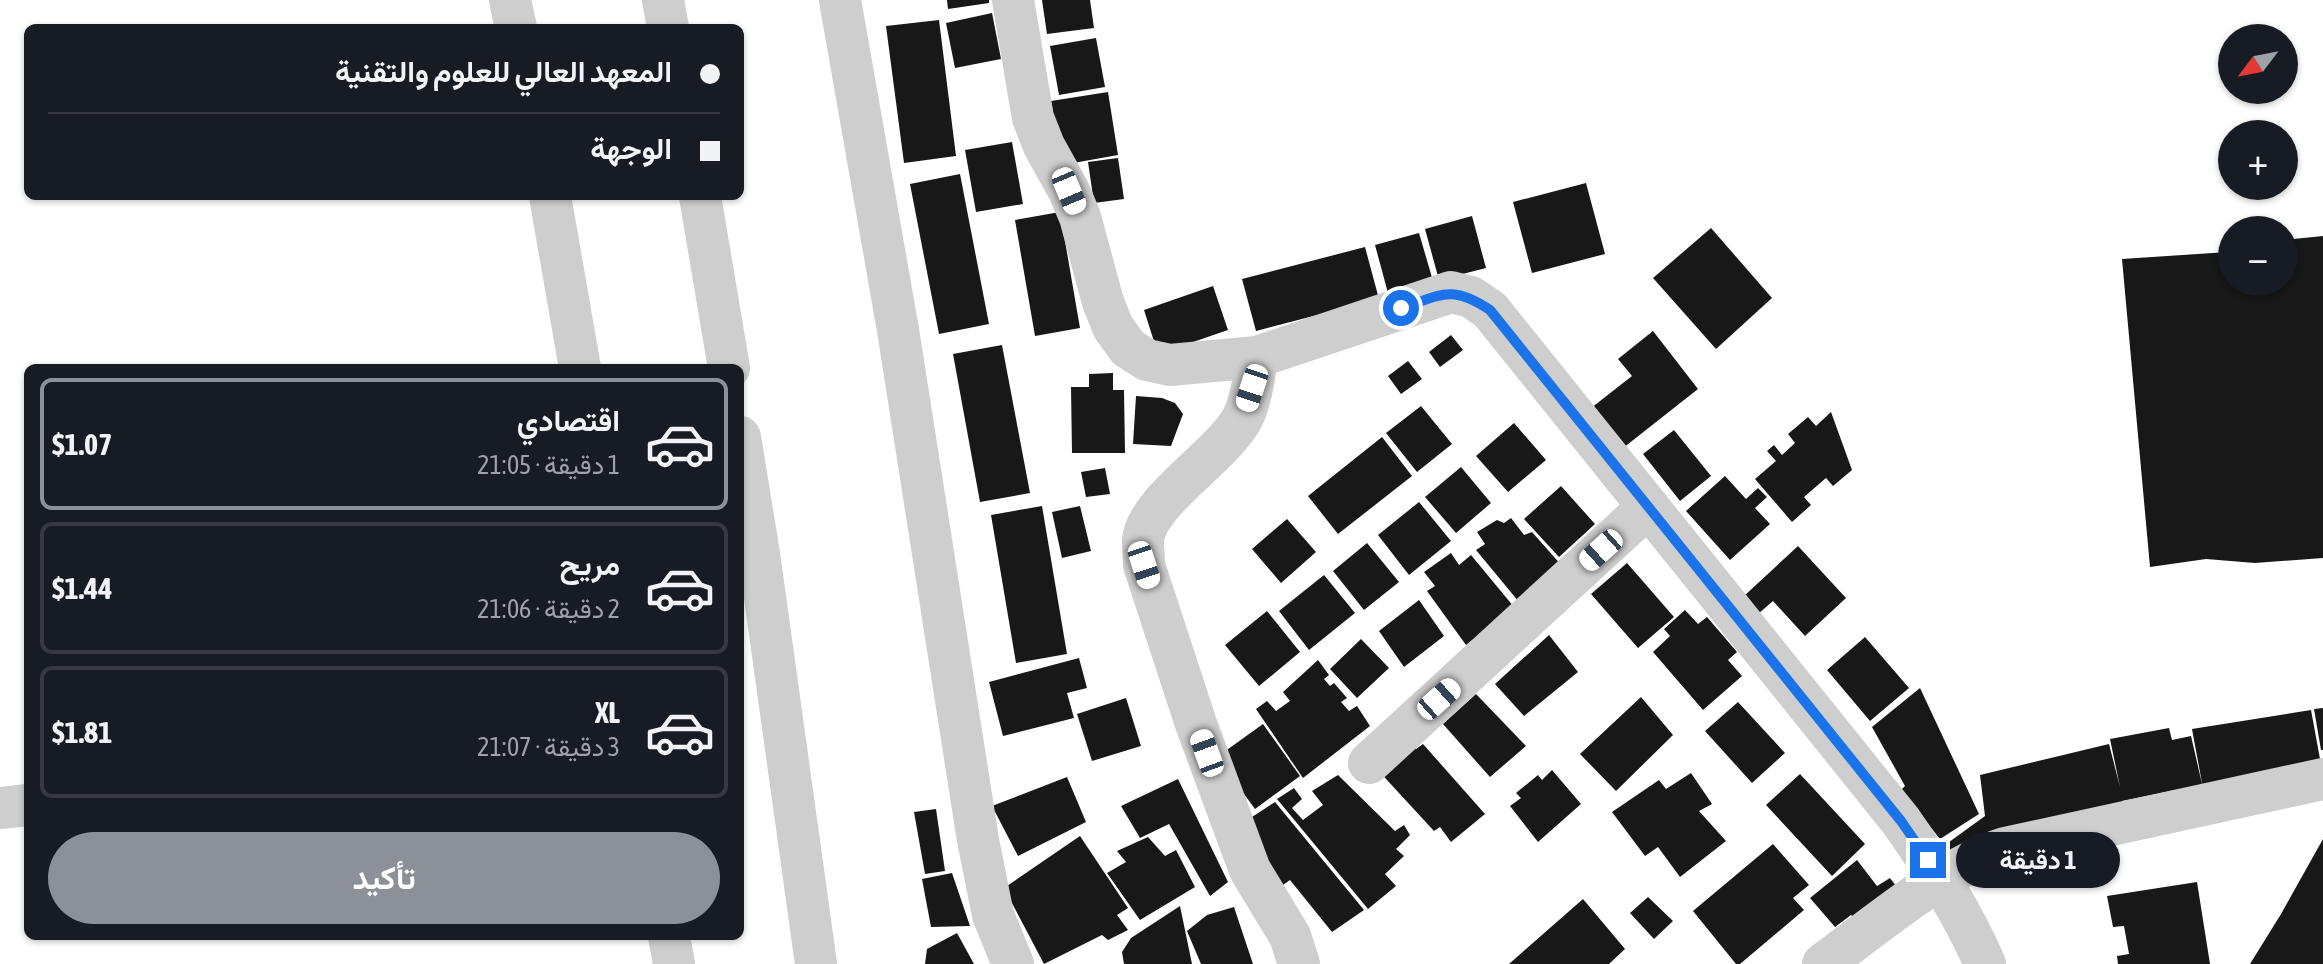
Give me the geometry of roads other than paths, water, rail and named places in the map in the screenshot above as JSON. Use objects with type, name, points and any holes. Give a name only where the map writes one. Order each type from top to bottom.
[{"type":"street","points":[[510,0],[515,24]]},
{"type":"street","points":[[663,0],[667,24]]},
{"type":"street","points":[[840,0],[900,345],[978,840],[993,915],[1013,964]]},
{"type":"street","points":[[1013,0],[1033,118],[1080,217],[1113,327],[1128,348],[1147,360],[1170,365],[1257,357],[1451,292],[1471,297],[1490,310],[1901,821],[1941,879],[1985,964]]},
{"type":"street","points":[[551,200],[579,364]]},
{"type":"street","points":[[701,200],[728,364]]},
{"type":"street","points":[[1257,357],[1243,416],[1224,444],[1151,517],[1143,538],[1144,565],[1196,724],[1250,870],[1290,936],[1299,964]]},
{"type":"street","points":[[744,462],[816,964]]},
{"type":"street","points":[[1369,763],[1647,508]]},
{"type":"street","points":[[1823,964],[1941,879],[1981,856],[2005,848],[2323,779]]},
{"type":"street","points":[[0,808],[24,805]]},
{"type":"street","points":[[670,940],[674,964]]}]
